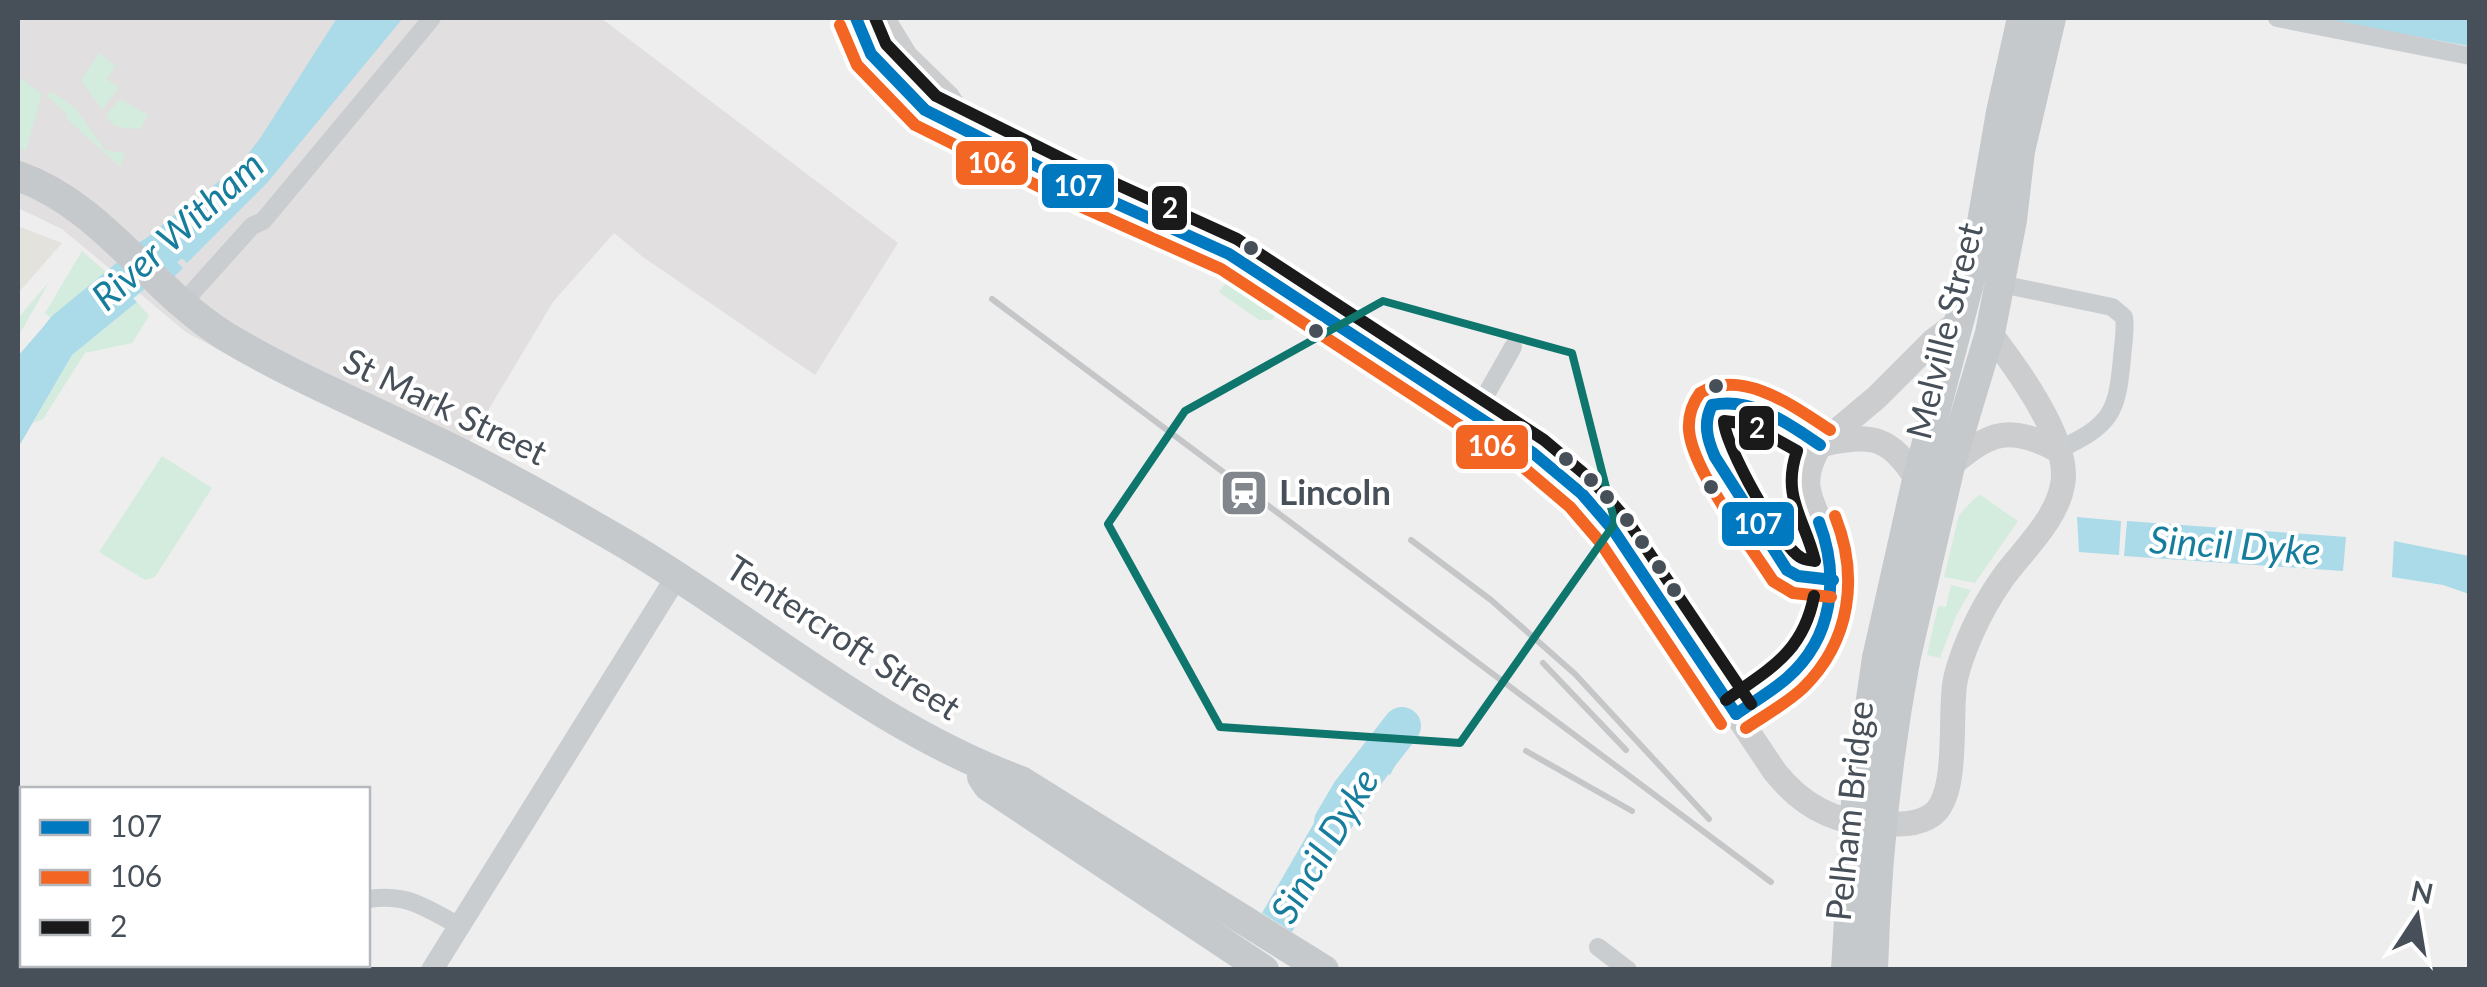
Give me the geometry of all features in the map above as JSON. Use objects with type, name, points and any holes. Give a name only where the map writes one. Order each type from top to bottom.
[{"type":"main road","points":[[856,18],[871,54],[925,110],[1071,183],[1242,261],[1534,453],[1582,494],[1614,531],[1793,793],[1826,814],[1861,823],[1906,824],[1935,813],[1942,805],[1948,785],[1952,710],[1960,664],[1986,606],[2059,496],[2064,480],[2058,450],[2039,406],[1990,334]]},
{"type":"main road","points":[[882,18],[906,58],[948,98],[968,130]]},
{"type":"main road","name":"Melville Street","points":[[1891,660],[1917,480],[1976,257],[2000,112],[2022,18]]},
{"type":"main road","name":"Melville Street","points":[[1891,660],[1990,334],[2020,151],[2051,18]]},
{"type":"main road","name":"St Mark Street","points":[[18,176],[43,185],[118,241],[172,297],[269,361],[518,483],[678,576]]},
{"type":"main road","points":[[1736,714],[1792,674],[1813,648],[1828,618],[1833,580],[1828,542],[1806,487],[1808,467],[1820,445],[1878,397],[1933,341],[1958,323]]},
{"type":"main road","points":[[1950,466],[1981,443],[2006,433],[2033,437],[2058,450]]},
{"type":"main road","points":[[1820,445],[1854,437],[1884,442],[1906,462],[1917,480]]},
{"type":"main road","name":"Tentercroft Street","points":[[678,576],[864,702],[970,762],[988,786],[1253,950],[1285,947],[1324,970]]},
{"type":"main road","name":"Pelham Bridge","points":[[1846,970],[1854,820],[1891,660]]},
{"type":"main road","name":"Pelham Bridge","points":[[1873,970],[1891,660]]},
{"type":"street","points":[[172,297],[252,226],[263,221],[432,18]]},
{"type":"street","points":[[2277,18],[2470,56]]},
{"type":"street","points":[[2001,284],[2112,307],[2124,317],[2118,400],[2103,422],[2086,437],[2058,450]]},
{"type":"street","points":[[1475,414],[1513,347]]},
{"type":"street","points":[[432,970],[678,576]]},
{"type":"street","points":[[370,899],[408,899],[458,924]]},
{"type":"street","points":[[1598,947],[1628,970]]},
{"type":"highlighted area","points":[[1383,301],[1572,353],[1615,523],[1460,743],[1220,727],[1108,524],[1185,411]]},
{"type":"shaded area","points":[[18,18],[601,18],[898,243],[815,375],[614,233],[553,302],[462,454],[304,394],[187,333],[62,229],[18,208]]},
{"type":"shaded area","points":[[18,226],[62,243],[18,293]]},
{"type":"green space","points":[[99,53],[116,66],[107,79],[119,87],[102,110],[81,80]]},
{"type":"green space","points":[[18,76],[42,94],[26,151],[18,148]]},
{"type":"green space","points":[[50,91],[75,107],[105,150],[125,153],[120,167],[66,118],[67,114],[47,96]]},
{"type":"green space","points":[[120,99],[148,115],[141,129],[120,127],[109,120],[106,115]]},
{"type":"green space","points":[[82,251],[106,272],[51,318],[45,313]]},
{"type":"green space","points":[[1228,280],[1275,315],[1272,320],[1259,320],[1219,292]]},
{"type":"green space","points":[[49,282],[18,337],[18,318]]},
{"type":"green space","points":[[137,302],[149,316],[132,343],[85,353],[43,419],[33,423],[72,355]]},
{"type":"green space","points":[[162,456],[212,488],[155,577],[145,580],[99,552]]},
{"type":"green space","points":[[1979,494],[2018,521],[1975,583],[1944,577],[1959,515]]},
{"type":"green space","points":[[1951,585],[1971,590],[1940,658],[1927,655],[1938,606],[1946,607]]},
{"type":"water","points":[[337,18],[403,18],[267,183],[187,263],[155,233],[239,165]]},
{"type":"water","points":[[2313,18],[2469,18],[2469,46]]},
{"type":"water","points":[[150,236],[183,268],[174,277],[138,243]]},
{"type":"water","points":[[106,272],[137,302],[72,355],[18,448],[18,356],[51,318]]},
{"type":"water","points":[[2077,517],[2121,521],[2119,555],[2079,552]]},
{"type":"water","points":[[2127,521],[2346,537],[2343,571],[2124,556]]},
{"type":"water","points":[[2394,541],[2469,556],[2469,594],[2443,585],[2392,577]]},
{"type":"water","points":[[1394,720],[1412,733],[1390,775],[1363,755]]},
{"type":"water","points":[[1348,771],[1377,792],[1345,836],[1292,932],[1262,913]]},
{"type":"waterway","name":"River Witham","points":[[18,392],[65,330],[207,213]]},
{"type":"waterway","name":"Sincil Dyke","points":[[1333,822],[1350,793],[1402,726]]},
{"type":"railway","points":[[992,299],[1771,882]]},
{"type":"railway","points":[[1411,540],[1491,600],[1575,674],[1709,819]]},
{"type":"railway","points":[[1543,663],[1626,750]]},
{"type":"railway","points":[[1526,751],[1632,811]]},
{"type":"transit line","name":"107","points":[[856,18],[871,54],[925,110],[1071,183],[1229,254],[1533,453],[1582,494],[1614,531],[1736,714]]},
{"type":"transit line","name":"2","points":[[875,18],[886,44],[936,96],[1237,239],[1544,440],[1594,482],[1627,520],[1751,704]]},
{"type":"transit line","name":"106","points":[[840,25],[857,65],[915,125],[1064,199],[1221,269],[1523,467],[1570,507],[1600,542],[1721,724]]},
{"type":"transit line","name":"106","points":[[1830,430],[1768,394],[1733,385],[1716,386],[1700,393],[1689,425],[1693,446],[1711,486],[1773,581],[1793,593],[1831,597]]},
{"type":"transit line","name":"107","points":[[1820,445],[1755,408],[1712,405],[1709,412],[1707,431],[1715,457],[1787,570],[1798,576],[1833,580]]},
{"type":"transit line","name":"2","points":[[1724,421],[1749,424],[1797,451],[1793,495],[1815,561],[1802,558],[1791,549],[1767,515],[1733,450],[1724,421]]},
{"type":"transit line","name":"106","points":[[1746,728],[1803,688],[1832,650],[1841,629],[1846,607],[1847,562],[1835,516]]},
{"type":"transit line","name":"107","points":[[1736,714],[1787,678],[1802,662],[1823,626],[1830,585],[1826,543],[1819,522]]},
{"type":"transit line","name":"2","points":[[1726,700],[1793,646],[1809,616],[1814,596]]},
{"type":"place","name":"Lincoln","points":[[1244,493]]}]
